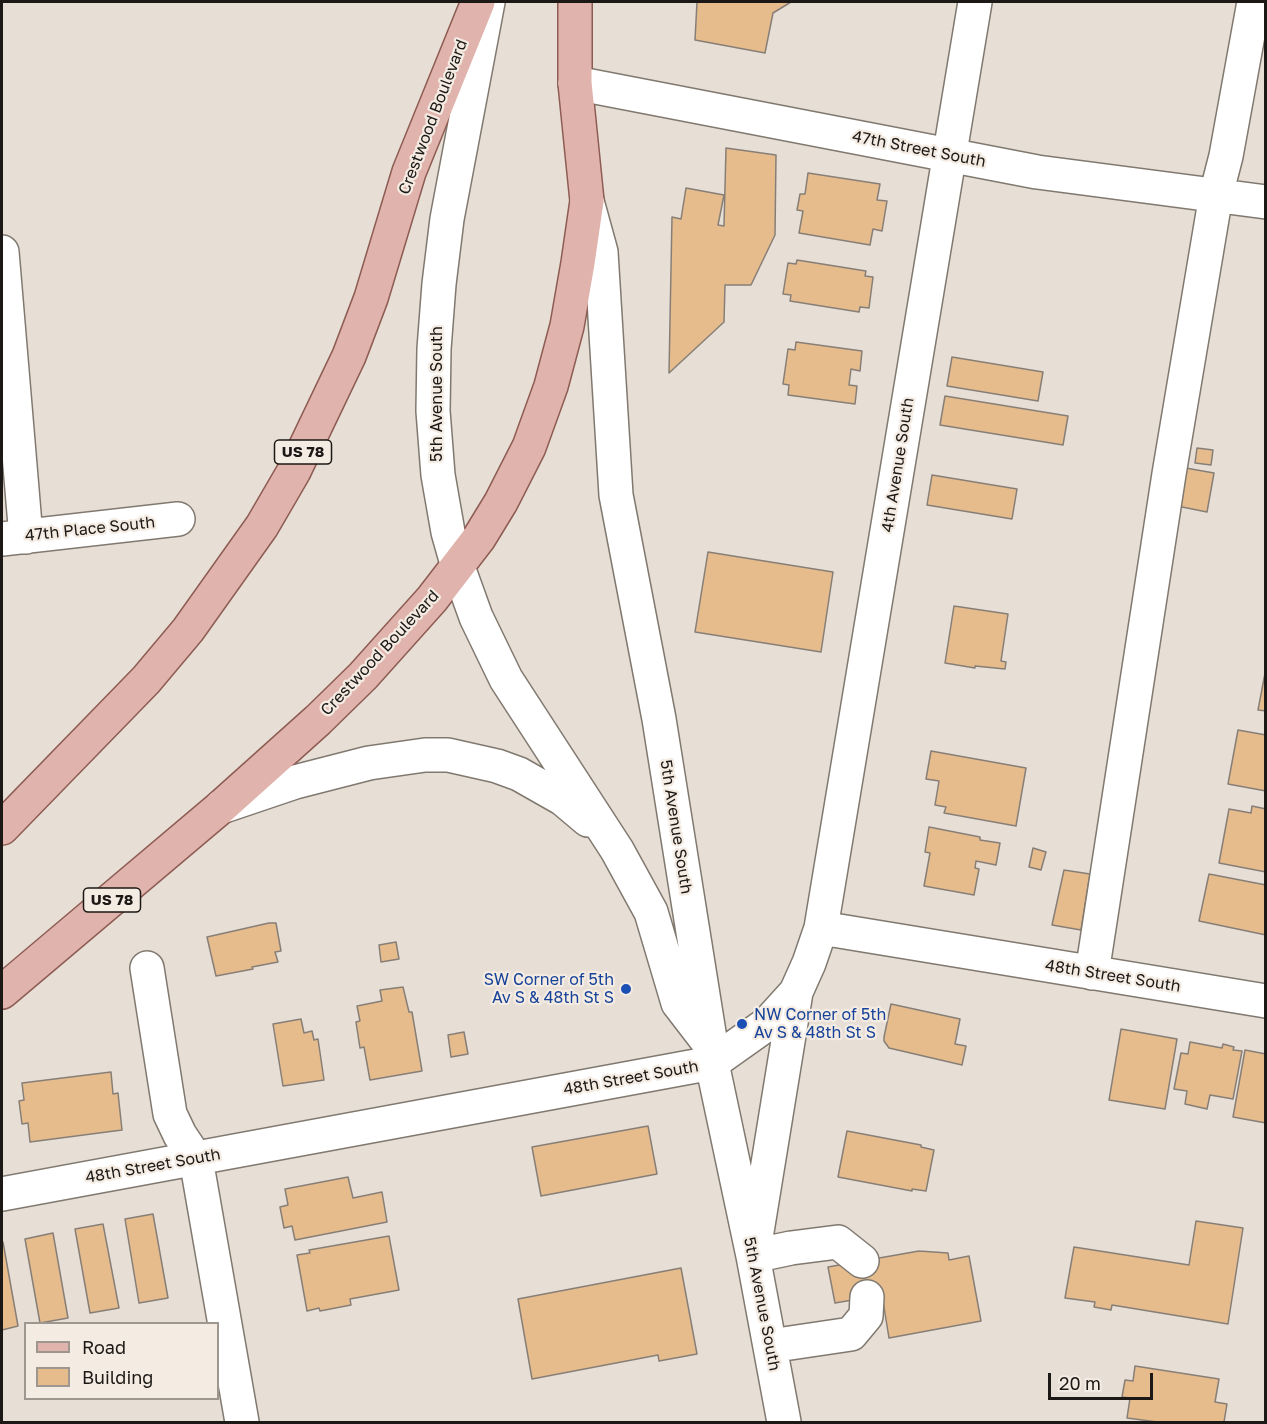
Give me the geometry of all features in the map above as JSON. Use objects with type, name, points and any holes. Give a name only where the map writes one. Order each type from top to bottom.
[{"type":"main road","name":"Crestwood Boulevard","points":[[2,828],[146,680],[188,630],[262,526],[324,412],[349,356],[371,298],[409,172],[478,2]]},
{"type":"main road","name":"5th Avenue South","points":[[575,2],[575,83],[587,201]]},
{"type":"main road","name":"Crestwood Boulevard","points":[[2,992],[221,807],[318,720],[363,676],[458,567],[501,502],[529,447],[551,387],[567,326],[587,201]]},
{"type":"street","name":"5th Avenue South","points":[[488,2],[447,219],[434,349],[434,411],[438,475],[448,532],[476,617],[506,679],[618,850],[651,912],[678,1003],[712,1054]]},
{"type":"street","name":"4th Avenue South","points":[[821,928],[975,2]]},
{"type":"street","points":[[1092,973],[1169,474],[1216,195],[1226,156],[1254,2]]},
{"type":"street","name":"47th Street South","points":[[575,83],[1037,172],[1266,202]]},
{"type":"street","name":"5th Avenue South","points":[[587,201],[601,252],[616,495],[659,719],[712,1054],[770,1346],[774,1421]]},
{"type":"street","points":[[2,252],[14,538]]},
{"type":"street","name":"47th Place South","points":[[14,538],[178,519]]},
{"type":"street","points":[[221,807],[295,782],[369,763],[425,755],[448,755],[497,766],[542,786],[582,814],[618,850]]},
{"type":"street","name":"48th Street South","points":[[2,1194],[196,1159],[712,1054],[767,1024],[796,992],[821,928],[1266,1001]]},
{"type":"street","points":[[147,968],[170,1114],[180,1135],[196,1159],[242,1422]]},
{"type":"street","points":[[796,992],[753,1256],[838,1242],[862,1261]]},
{"type":"street","points":[[770,1346],[851,1334],[866,1316],[867,1297]]},
{"type":"building","points":[[697,2],[791,2],[773,13],[765,53],[695,40]]},
{"type":"building","points":[[726,148],[776,155],[775,235],[751,285],[725,285],[724,322],[669,373],[672,217],[681,219],[686,188],[724,195],[718,225],[724,226]]},
{"type":"building","points":[[808,173],[880,184],[877,200],[887,201],[882,231],[873,229],[870,245],[799,233],[803,211],[797,210],[800,194],[805,194]]},
{"type":"building","points":[[797,260],[866,271],[865,276],[873,277],[869,308],[860,307],[859,312],[790,301],[791,295],[783,294],[788,263],[796,264]]},
{"type":"building","points":[[796,342],[862,351],[860,371],[851,369],[849,385],[857,386],[855,404],[788,395],[789,385],[783,384],[788,349],[795,350]]},
{"type":"building","points":[[952,357],[1043,372],[1038,401],[947,386]]},
{"type":"building","points":[[945,396],[1068,416],[1063,445],[940,425]]},
{"type":"building","points":[[1197,448],[1213,450],[1211,465],[1195,463]]},
{"type":"building","points":[[1180,467],[1214,473],[1207,512],[1172,505]]},
{"type":"building","points":[[932,475],[1017,489],[1012,519],[927,505]]},
{"type":"building","points":[[708,552],[833,572],[821,652],[695,632]]},
{"type":"building","points":[[954,606],[1008,614],[1001,661],[1006,662],[1005,669],[975,666],[975,668],[945,663]]},
{"type":"building","points":[[1266,668],[1266,711],[1258,710]]},
{"type":"building","points":[[1238,730],[1266,735],[1266,791],[1228,784]]},
{"type":"building","points":[[931,751],[1026,768],[1016,826],[944,813],[946,807],[935,805],[939,781],[926,779]]},
{"type":"building","points":[[1252,806],[1266,809],[1266,872],[1219,863],[1229,809],[1251,813]]},
{"type":"building","points":[[929,827],[1000,843],[996,865],[976,861],[975,868],[979,869],[974,895],[924,886],[930,853],[925,852]]},
{"type":"building","points":[[1033,848],[1046,852],[1041,870],[1029,867]]},
{"type":"building","points":[[1064,870],[1090,874],[1081,930],[1052,925]]},
{"type":"building","points":[[1209,874],[1266,885],[1266,935],[1199,921]]},
{"type":"building","points":[[276,923],[281,951],[275,952],[278,962],[216,976],[207,937]]},
{"type":"building","points":[[396,942],[399,959],[381,962],[379,945]]},
{"type":"building","points":[[403,987],[409,1012],[412,1012],[422,1071],[370,1080],[364,1047],[360,1048],[356,1022],[360,1021],[357,1006],[382,1001],[380,990]]},
{"type":"building","points":[[891,1004],[960,1019],[955,1044],[966,1046],[962,1065],[889,1048],[884,1037]]},
{"type":"building","points":[[301,1019],[304,1033],[312,1031],[314,1040],[318,1039],[324,1080],[283,1086],[273,1024]]},
{"type":"building","points":[[1121,1029],[1177,1039],[1165,1109],[1109,1100]]},
{"type":"building","points":[[464,1032],[468,1054],[451,1057],[448,1035]]},
{"type":"building","points":[[1190,1042],[1222,1048],[1223,1044],[1234,1047],[1233,1050],[1242,1051],[1233,1099],[1210,1095],[1207,1109],[1185,1104],[1187,1091],[1174,1089],[1181,1053],[1188,1054]]},
{"type":"building","points":[[1245,1050],[1266,1054],[1266,1123],[1233,1117]]},
{"type":"building","points":[[111,1072],[113,1094],[118,1093],[122,1130],[30,1142],[28,1123],[22,1124],[19,1101],[24,1100],[22,1083]]},
{"type":"building","points":[[648,1126],[657,1174],[541,1196],[532,1147]]},
{"type":"building","points":[[847,1131],[921,1145],[921,1147],[934,1150],[926,1191],[912,1189],[912,1191],[838,1177]]},
{"type":"building","points":[[348,1177],[353,1198],[382,1192],[387,1222],[295,1240],[292,1226],[284,1228],[280,1207],[288,1205],[285,1189]]},
{"type":"building","points":[[153,1214],[168,1298],[139,1303],[125,1219]]},
{"type":"building","points":[[1196,1221],[1243,1228],[1228,1324],[1112,1305],[1111,1310],[1094,1307],[1095,1302],[1065,1298],[1074,1247],[1189,1265]]},
{"type":"building","points":[[103,1224],[119,1308],[90,1313],[75,1229]]},
{"type":"building","points":[[53,1233],[68,1318],[40,1322],[25,1239]]},
{"type":"building","points":[[389,1236],[399,1290],[350,1299],[351,1305],[307,1311],[297,1255],[310,1253],[309,1250]]},
{"type":"building","points":[[2,1243],[18,1326],[2,1330]]},
{"type":"building","points":[[919,1251],[948,1253],[949,1260],[969,1256],[981,1321],[889,1338],[882,1295],[835,1303],[828,1267]]},
{"type":"building","points":[[681,1268],[697,1354],[659,1361],[658,1355],[532,1379],[518,1299]]},
{"type":"building","points":[[1135,1366],[1219,1379],[1215,1402],[1227,1404],[1224,1422],[1157,1422],[1127,1418],[1130,1398],[1122,1397],[1125,1380],[1133,1381]]},
{"type":"place","name":"SW Corner of 5th Av S & 48th St S","points":[[626,989]]},
{"type":"place","name":"NW Corner of 5th Av S & 48th St S","points":[[742,1024]]}]
